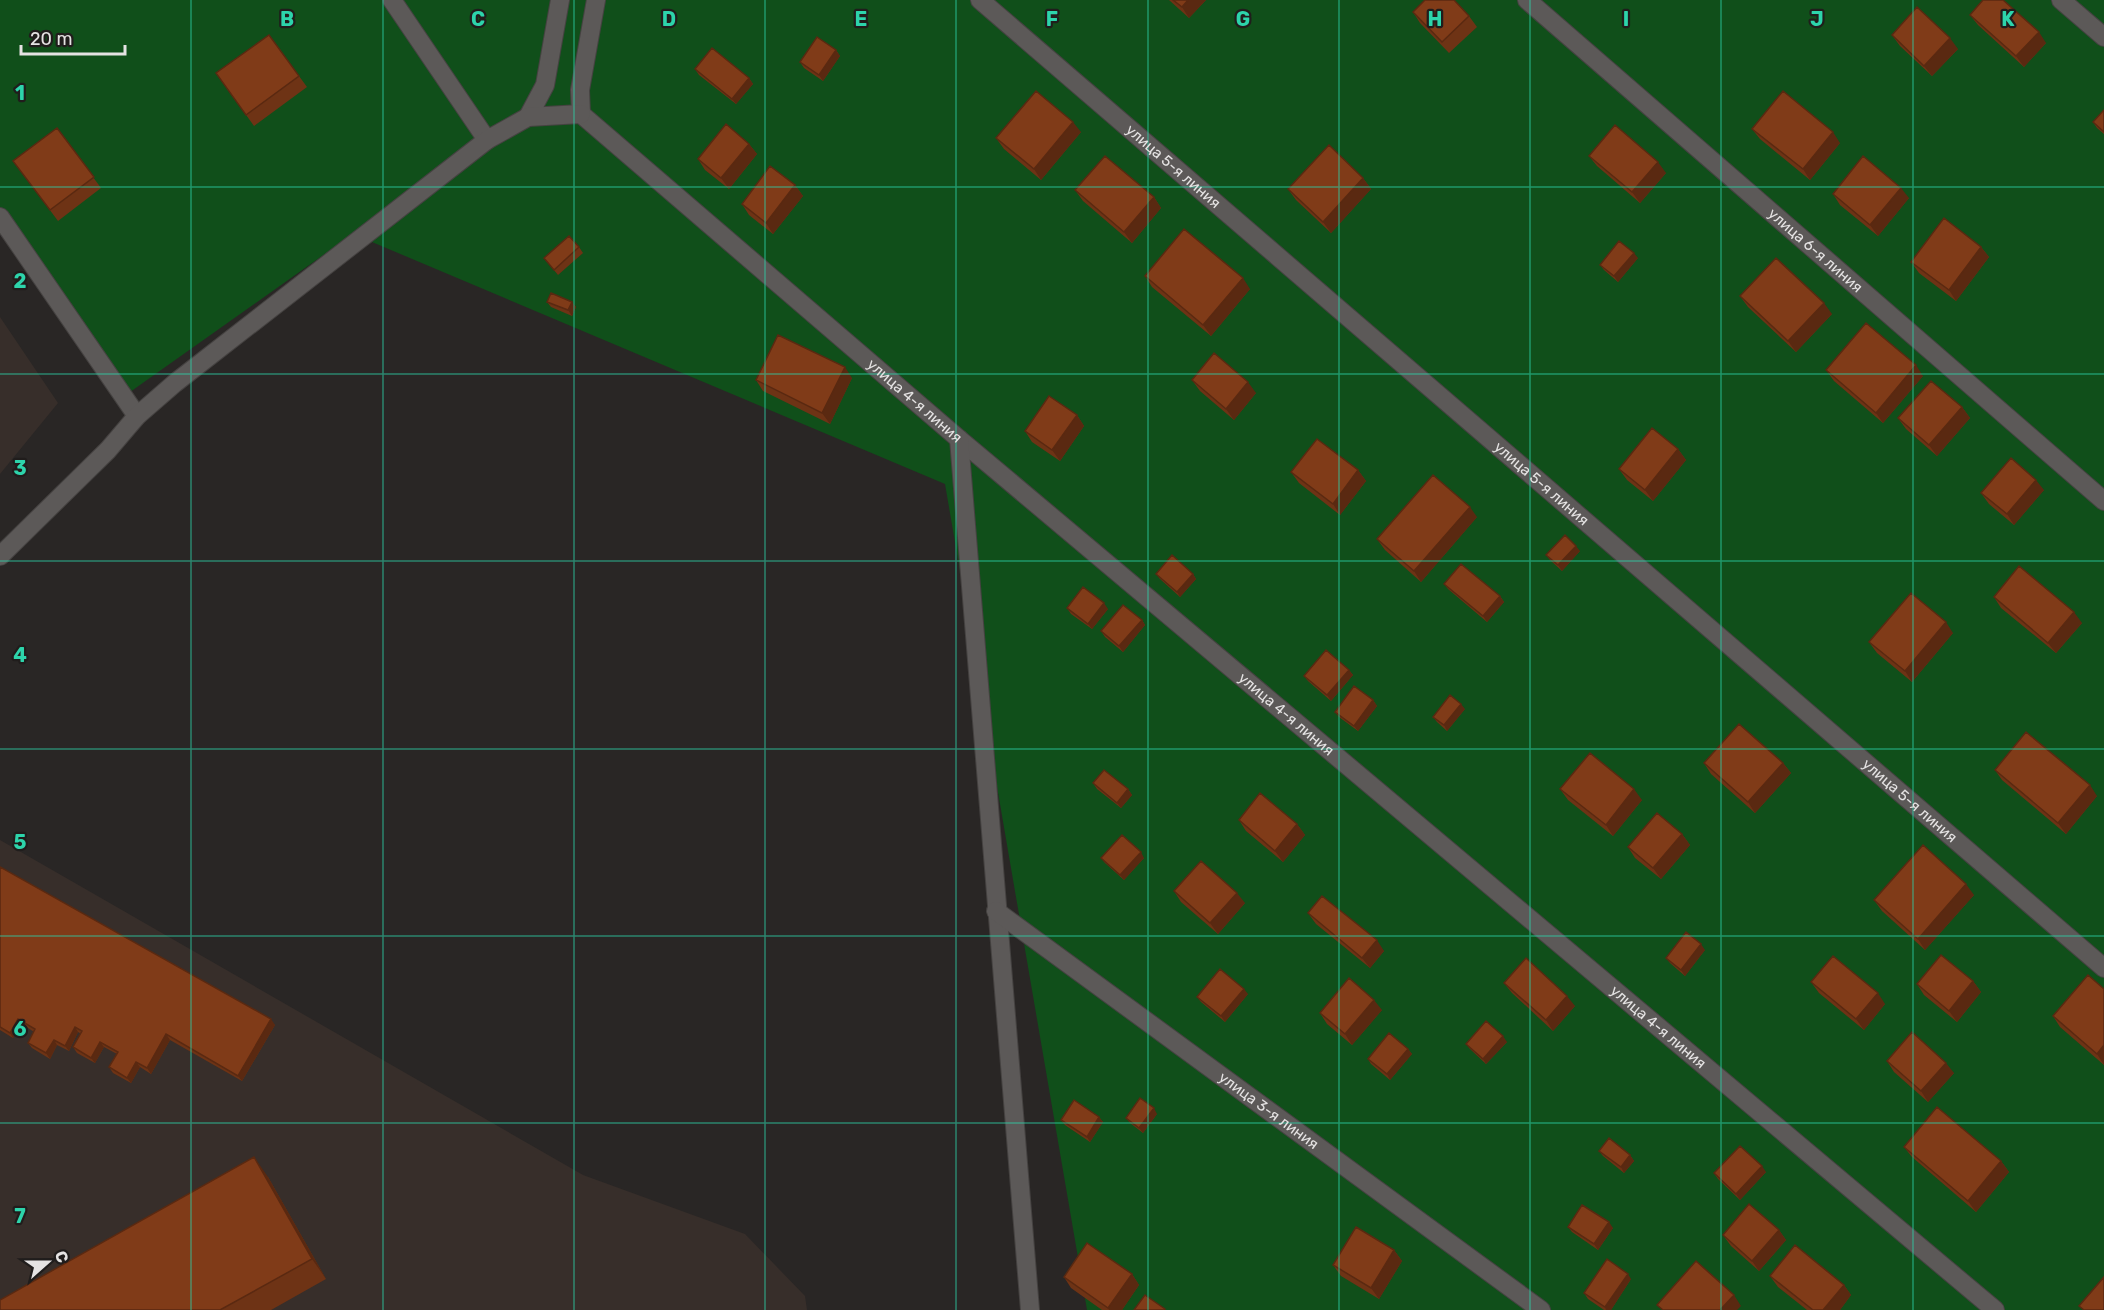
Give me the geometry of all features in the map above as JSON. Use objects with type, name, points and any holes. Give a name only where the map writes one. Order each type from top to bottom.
[{"type":"street","points":[[392,0],[488,140]]},
{"type":"street","points":[[528,117],[546,85],[560,0]]},
{"type":"street","points":[[0,556],[108,450],[137,416],[175,382],[488,140],[528,117],[581,114],[580,90],[596,0]]},
{"type":"street","name":"улица 5-я линия","points":[[980,0],[2104,968]]},
{"type":"street","name":"улица 6-я линия","points":[[1527,0],[2104,501]]},
{"type":"street","points":[[2061,0],[2104,37]]},
{"type":"street","name":"улица 4-я линия","points":[[581,114],[959,439],[1995,1310]]},
{"type":"street","points":[[0,218],[137,416]]},
{"type":"street","points":[[959,439],[1030,1310]]},
{"type":"street","name":"улица 3-я линия","points":[[996,911],[1540,1310]]},
{"type":"shaded area","points":[[0,317],[58,403],[0,474]]},
{"type":"shaded area","points":[[0,840],[583,1175],[745,1234],[805,1296],[807,1310],[0,1310]]},
{"type":"green space","points":[[0,0],[2104,0],[2104,1310],[1087,1310],[945,484],[353,234],[123,397],[0,213]]},
{"type":"building","points":[[1173,0],[1188,0],[1182,7]]},
{"type":"building","points":[[1425,0],[1454,0],[1469,16],[1442,42],[1413,12]]},
{"type":"building","points":[[1983,0],[2003,0],[2039,32],[2016,56],[1970,15]]},
{"type":"building","points":[[1917,7],[1950,38],[1924,66],[1892,35]]},
{"type":"building","points":[[269,35],[299,76],[246,115],[216,73]]},
{"type":"building","points":[[817,37],[836,50],[819,75],[800,62]]},
{"type":"building","points":[[712,48],[749,78],[732,99],[695,69]]},
{"type":"building","points":[[1036,91],[1073,122],[1034,169],[996,138]]},
{"type":"building","points":[[1783,91],[1833,132],[1803,169],[1752,129]]},
{"type":"building","points":[[2104,110],[2104,132],[2093,122]]},
{"type":"building","points":[[726,124],[749,144],[721,178],[698,159]]},
{"type":"building","points":[[1615,125],[1658,162],[1632,192],[1589,156]]},
{"type":"building","points":[[57,128],[94,177],[50,210],[13,161]]},
{"type":"building","points":[[1329,145],[1363,178],[1323,222],[1288,189]]},
{"type":"building","points":[[1105,156],[1154,197],[1124,232],[1075,190]]},
{"type":"building","points":[[1863,156],[1901,188],[1870,225],[1833,194]]},
{"type":"building","points":[[770,166],[795,185],[766,223],[742,204]]},
{"type":"building","points":[[1944,218],[1981,247],[1949,290],[1911,262]]},
{"type":"building","points":[[1184,229],[1243,278],[1203,325],[1145,276]]},
{"type":"building","points":[[569,236],[579,247],[554,270],[544,258]]},
{"type":"building","points":[[1619,241],[1634,253],[1614,276],[1600,265]]},
{"type":"building","points":[[1776,258],[1824,303],[1788,341],[1740,296]]},
{"type":"building","points":[[551,293],[572,302],[568,310],[547,302]]},
{"type":"building","points":[[1866,323],[1916,365],[1876,413],[1826,370]]},
{"type":"building","points":[[778,335],[845,367],[822,413],[756,380]]},
{"type":"building","points":[[1214,353],[1248,382],[1226,409],[1192,380]]},
{"type":"building","points":[[1931,381],[1962,407],[1929,445],[1898,418]]},
{"type":"building","points":[[1049,396],[1077,415],[1052,450],[1025,431]]},
{"type":"building","points":[[1652,428],[1678,449],[1645,490],[1619,469]]},
{"type":"building","points":[[1317,439],[1358,470],[1333,504],[1291,472]]},
{"type":"building","points":[[2011,458],[2036,480],[2007,514],[1981,493]]},
{"type":"building","points":[[1433,475],[1470,507],[1414,571],[1377,539]]},
{"type":"building","points":[[1565,535],[1576,546],[1558,565],[1546,555]]},
{"type":"building","points":[[1172,555],[1193,574],[1177,592],[1156,574]]},
{"type":"building","points":[[1461,564],[1500,596],[1483,616],[1444,584]]},
{"type":"building","points":[[2019,566],[2074,612],[2048,643],[1994,597]]},
{"type":"building","points":[[1083,587],[1104,603],[1088,624],[1067,608]]},
{"type":"building","points":[[1911,593],[1946,622],[1905,671],[1869,642]]},
{"type":"building","points":[[1123,605],[1142,620],[1119,646],[1101,631]]},
{"type":"building","points":[[1326,650],[1349,670],[1327,695],[1304,676]]},
{"type":"building","points":[[1354,686],[1373,700],[1354,726],[1335,712]]},
{"type":"building","points":[[1450,695],[1461,704],[1444,725],[1433,717]]},
{"type":"building","points":[[1739,724],[1783,763],[1748,802],[1704,763]]},
{"type":"building","points":[[2026,732],[2090,785],[2058,823],[1995,770]]},
{"type":"building","points":[[1590,753],[1634,789],[1606,825],[1560,789]]},
{"type":"building","points":[[1104,770],[1128,789],[1117,803],[1093,783]]},
{"type":"building","points":[[1260,793],[1297,824],[1275,851],[1239,820]]},
{"type":"building","points":[[1657,813],[1682,834],[1653,868],[1628,847]]},
{"type":"building","points":[[1122,835],[1141,852],[1120,875],[1101,858]]},
{"type":"building","points":[[1923,845],[1966,884],[1918,939],[1874,900]]},
{"type":"building","points":[[1201,861],[1237,893],[1210,923],[1174,891]]},
{"type":"building","points":[[0,867],[271,1019],[238,1076],[166,1034],[147,1068],[136,1062],[127,1078],[109,1067],[118,1052],[100,1042],[91,1058],[73,1047],[82,1031],[75,1027],[65,1046],[54,1040],[46,1053],[28,1043],[35,1029],[18,1019],[10,1033],[0,1027]]},
{"type":"building","points":[[1322,896],[1377,940],[1362,958],[1308,913]]},
{"type":"building","points":[[1686,932],[1701,944],[1681,970],[1666,958]]},
{"type":"building","points":[[1941,955],[1973,981],[1949,1011],[1917,984]]},
{"type":"building","points":[[1833,956],[1878,993],[1856,1019],[1811,982]]},
{"type":"building","points":[[1526,958],[1567,996],[1546,1020],[1504,983]]},
{"type":"building","points":[[1220,969],[1244,989],[1221,1016],[1197,997]]},
{"type":"building","points":[[2088,975],[2104,989],[2104,1045],[2097,1054],[2053,1016]]},
{"type":"building","points":[[1349,978],[1374,1000],[1345,1034],[1320,1013]]},
{"type":"building","points":[[1486,1021],[1503,1036],[1483,1059],[1466,1044]]},
{"type":"building","points":[[1912,1032],[1946,1063],[1921,1091],[1887,1061]]},
{"type":"building","points":[[1389,1033],[1408,1049],[1387,1074],[1368,1059]]},
{"type":"building","points":[[1140,1098],[1154,1108],[1139,1128],[1126,1118]]},
{"type":"building","points":[[1074,1100],[1099,1117],[1087,1137],[1061,1120]]},
{"type":"building","points":[[1937,1107],[2001,1161],[1968,1201],[1904,1147]]},
{"type":"building","points":[[1609,1138],[1630,1155],[1621,1167],[1599,1151]]},
{"type":"building","points":[[1740,1146],[1762,1166],[1736,1194],[1714,1173]]},
{"type":"building","points":[[254,1157],[312,1259],[220,1310],[0,1310],[0,1300]]},
{"type":"building","points":[[1749,1204],[1779,1230],[1752,1261],[1723,1235]]},
{"type":"building","points":[[1582,1205],[1609,1222],[1594,1244],[1568,1227]]},
{"type":"building","points":[[1356,1227],[1394,1250],[1371,1288],[1333,1265]]},
{"type":"building","points":[[1087,1243],[1132,1274],[1108,1308],[1064,1277]]},
{"type":"building","points":[[1795,1245],[1844,1285],[1823,1310],[1813,1310],[1770,1276]]},
{"type":"building","points":[[1607,1259],[1628,1274],[1605,1307],[1584,1293]]},
{"type":"building","points":[[1696,1261],[1734,1295],[1720,1310],[1663,1310],[1657,1305]]},
{"type":"building","points":[[2104,1277],[2104,1310],[2084,1310],[2079,1306]]},
{"type":"building","points":[[1145,1295],[1165,1309],[1134,1310]]}]
